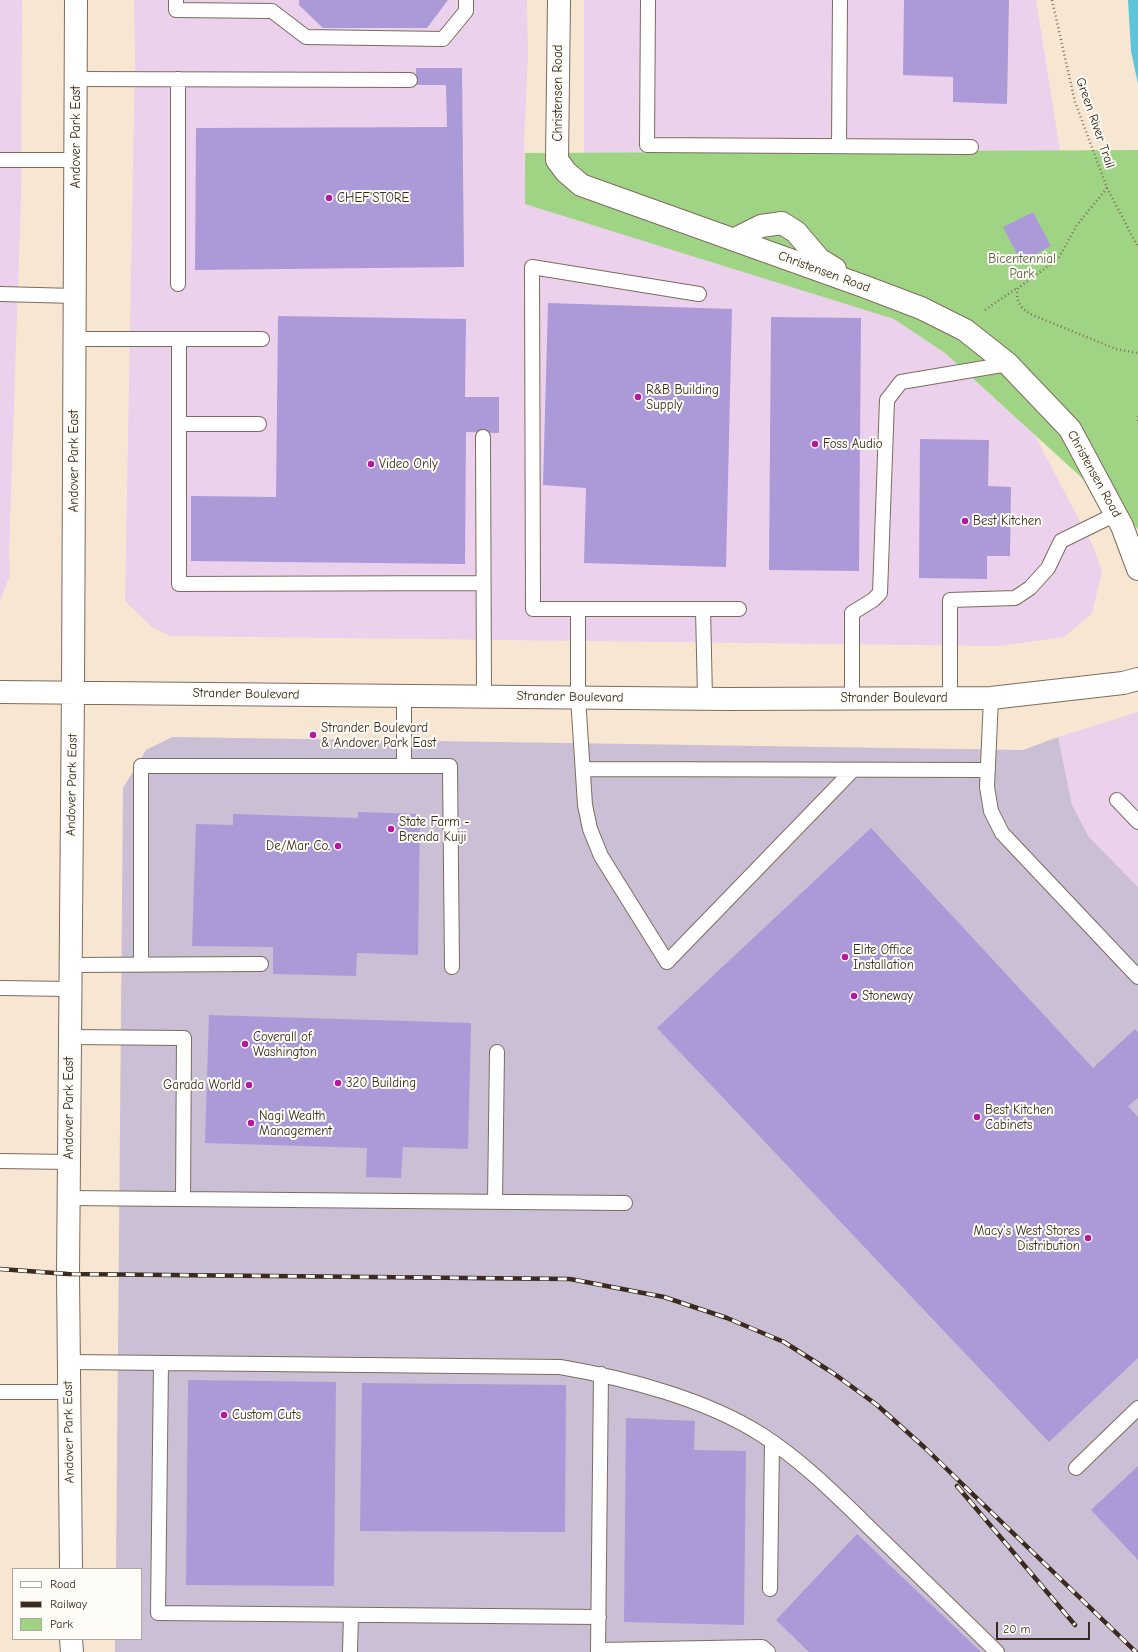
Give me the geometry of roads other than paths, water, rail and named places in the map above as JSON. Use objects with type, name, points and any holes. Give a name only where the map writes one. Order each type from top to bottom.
[{"type":"street","name":"Andover Park East","points":[[71,1568],[68,1198],[73,692],[76,0]]},
{"type":"street","name":"Christensen Road","points":[[558,0],[557,160],[566,172],[581,185],[863,286],[921,308],[964,330],[1008,364],[1070,429],[1122,526],[1138,569]]},
{"type":"street","points":[[735,239],[761,226],[782,223],[796,232],[819,259],[863,286]]},
{"type":"street","name":"Strander Boulevard","points":[[0,692],[852,699],[991,698],[1138,679]]},
{"type":"street","points":[[71,1640],[72,1652]]},
{"type":"lane","points":[[176,0],[176,10],[272,5],[306,37],[444,39],[466,11],[466,0]]},
{"type":"lane","points":[[648,0],[647,144],[971,147]]},
{"type":"lane","points":[[839,146],[840,0]]},
{"type":"lane","points":[[76,79],[410,80]]},
{"type":"lane","points":[[178,79],[178,284]]},
{"type":"lane","points":[[0,160],[75,160]]},
{"type":"lane","points":[[699,294],[532,267],[533,609],[739,609]]},
{"type":"lane","points":[[0,294],[75,296]]},
{"type":"lane","points":[[74,339],[262,339]]},
{"type":"lane","points":[[179,339],[179,584],[483,582]]},
{"type":"lane","points":[[852,699],[852,613],[873,600],[880,593],[887,400],[901,382],[1008,364]]},
{"type":"lane","points":[[179,424],[259,424]]},
{"type":"lane","points":[[483,437],[484,696]]},
{"type":"lane","points":[[950,698],[950,600],[1015,598],[1030,588],[1048,568],[1061,541],[1116,514]]},
{"type":"lane","points":[[578,609],[578,697],[585,805],[590,829],[601,856],[667,962],[853,770]]},
{"type":"lane","points":[[703,609],[705,698]]},
{"type":"lane","points":[[404,695],[404,766]]},
{"type":"lane","points":[[991,698],[988,787],[991,811],[1002,832],[1138,978]]},
{"type":"lane","points":[[141,965],[141,766],[450,766],[452,967]]},
{"type":"lane","points":[[583,769],[988,770]]},
{"type":"lane","points":[[1117,800],[1138,822]]},
{"type":"lane","points":[[70,965],[261,964]]},
{"type":"lane","points":[[0,988],[70,989]]},
{"type":"lane","points":[[70,1037],[184,1038],[183,1199]]},
{"type":"lane","points":[[495,1202],[497,1052]]},
{"type":"lane","points":[[0,1161],[69,1162]]},
{"type":"lane","points":[[68,1198],[625,1203]]},
{"type":"lane","points":[[69,1362],[560,1367],[601,1374],[695,1402],[732,1418],[772,1442],[795,1459],[828,1488],[997,1652]]},
{"type":"lane","points":[[161,1363],[158,1613],[599,1617]]},
{"type":"lane","points":[[601,1374],[598,1651],[762,1647],[768,1652]]},
{"type":"lane","points":[[0,1392],[69,1392]]},
{"type":"lane","points":[[1076,1468],[1138,1408]]},
{"type":"lane","points":[[770,1589],[772,1442]]},
{"type":"lane","points":[[350,1652],[351,1615]]},
{"type":"water","points":[[1128,0],[1138,0],[1138,84],[1131,51]]},
{"type":"railway","points":[[0,1269],[68,1274],[570,1279],[664,1297],[727,1318],[784,1342],[833,1373],[877,1405],[924,1447],[1136,1652]]},
{"type":"railway","points":[[957,1486],[1075,1625]]},
{"type":"place","name":"CHEF'STORE","points":[[329,198]]},
{"type":"place","name":"R&B Building Supply","points":[[638,397]]},
{"type":"place","name":"Foss Audio","points":[[815,444]]},
{"type":"place","name":"Video Only","points":[[371,464]]},
{"type":"place","name":"Best Kitchen","points":[[965,521]]},
{"type":"place","name":"Strander Boulevard & Andover Park East","points":[[313,735]]},
{"type":"place","name":"State Farm - Brenda Kuiji","points":[[391,829]]},
{"type":"place","name":"De/Mar Co.","points":[[338,846]]},
{"type":"place","name":"Elite Office Installation","points":[[845,957]]},
{"type":"place","name":"Stoneway","points":[[854,996]]},
{"type":"place","name":"Coverall of Washington","points":[[245,1044]]},
{"type":"place","name":"320 Building","points":[[338,1083]]},
{"type":"place","name":"Garada World","points":[[249,1085]]},
{"type":"place","name":"Best Kitchen Cabinets","points":[[977,1117]]},
{"type":"place","name":"Nagi Wealth Management","points":[[251,1123]]},
{"type":"place","name":"Macy's West Stores Distribution","points":[[1088,1238]]},
{"type":"place","name":"Custom Cuts","points":[[224,1415]]},
{"type":"park label","name":"Bicentennial Park","points":[[1022,266]]}]
